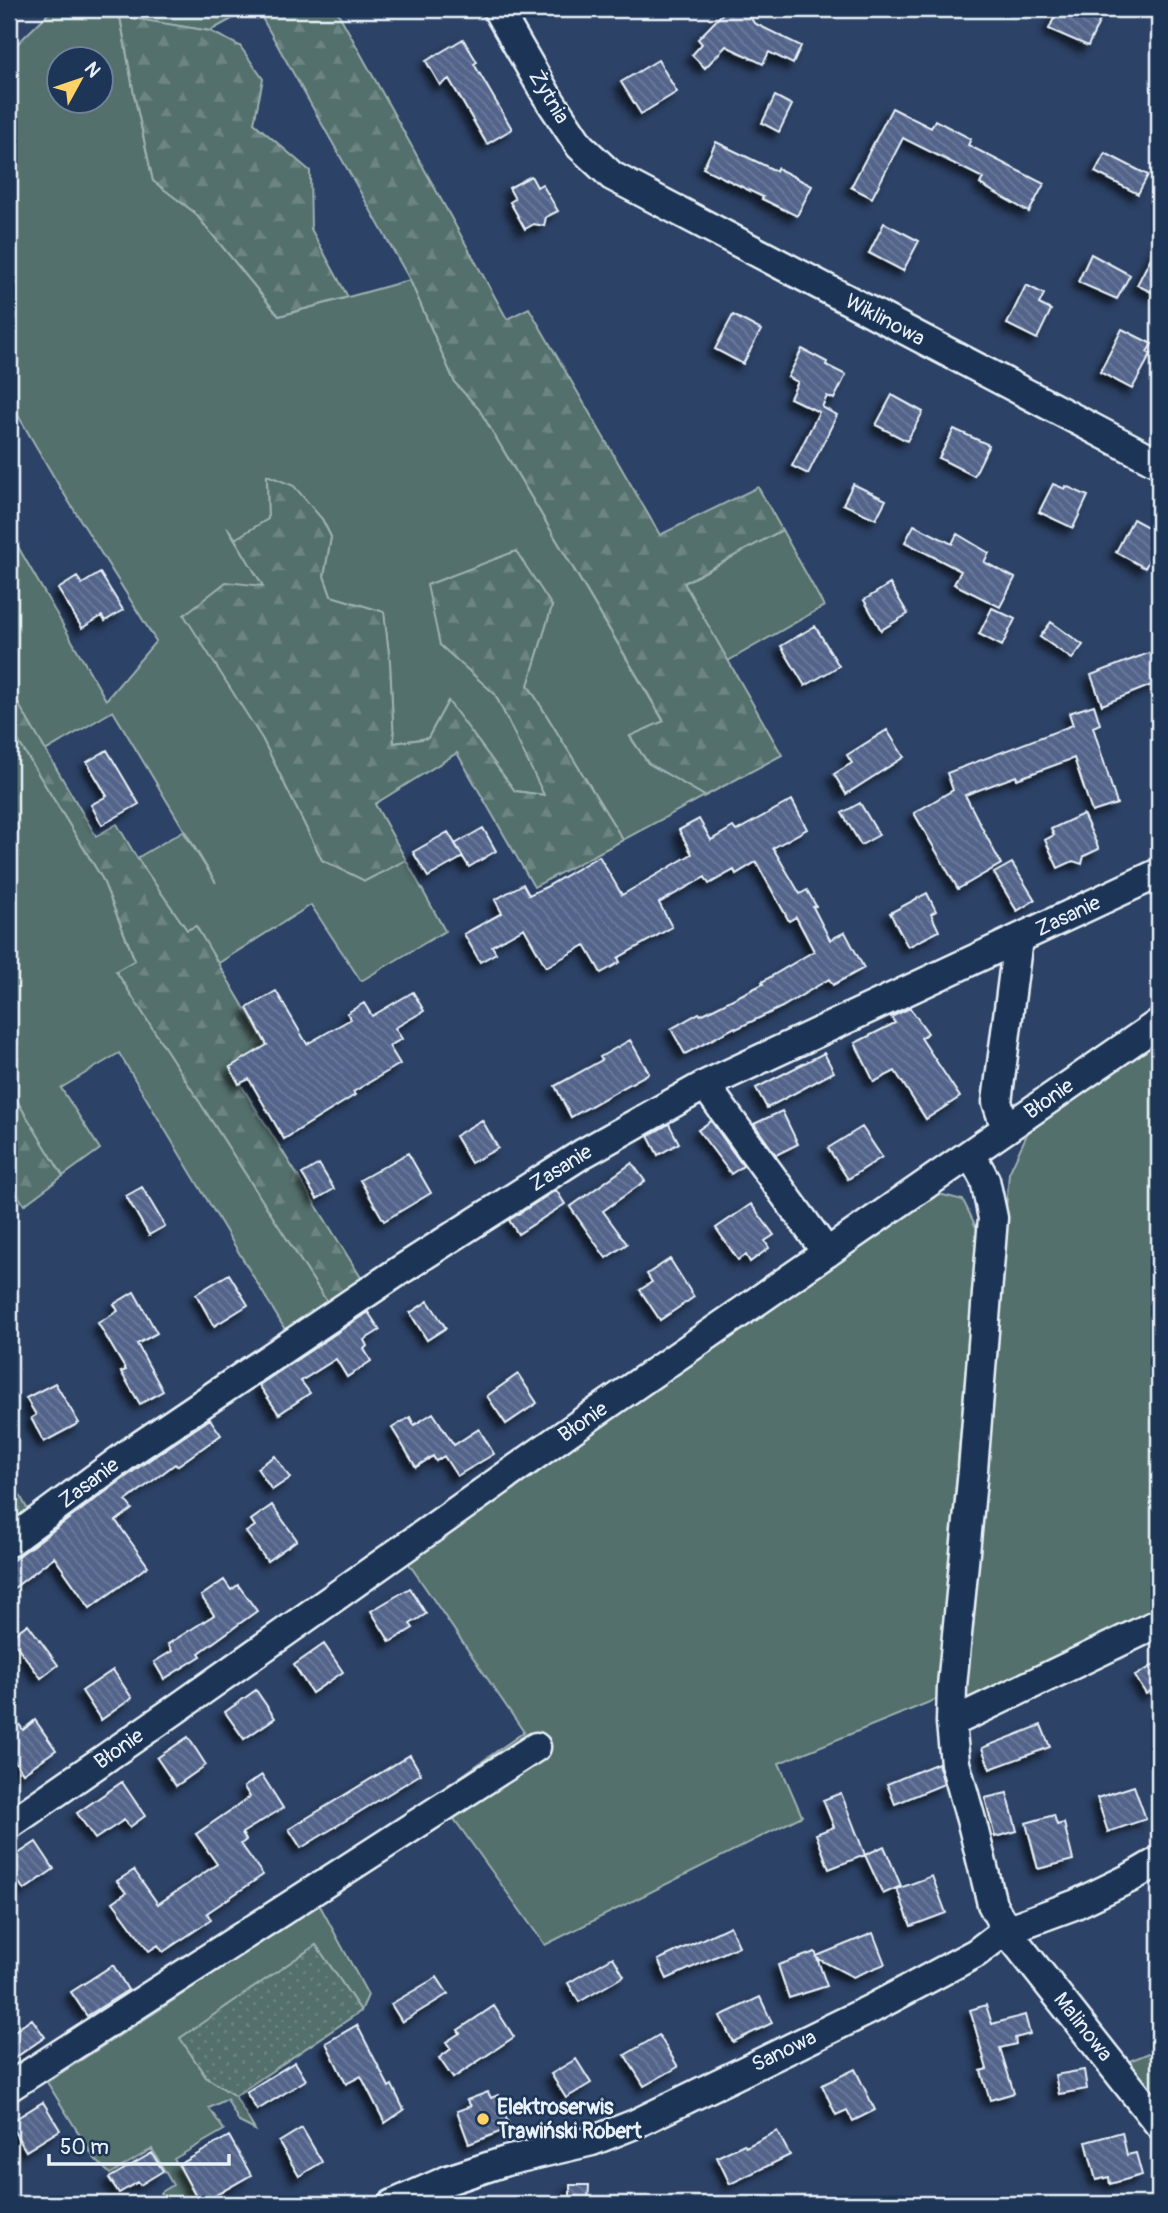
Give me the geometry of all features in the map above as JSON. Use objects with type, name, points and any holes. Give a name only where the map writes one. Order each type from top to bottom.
[{"type":"street","name":"Żytnia","points":[[498,9],[547,96],[580,146],[612,176]]},
{"type":"street","name":"Wiklinowa","points":[[612,176],[1159,463]]},
{"type":"street","name":"Zasanie","points":[[9,1542],[132,1451],[399,1271],[582,1154],[705,1085],[1159,873]]},
{"type":"street","points":[[1006,1129],[997,1102],[1018,939]]},
{"type":"street","name":"Błonie","points":[[9,1825],[587,1418],[1159,1023]]},
{"type":"street","points":[[705,1085],[827,1253]]},
{"type":"street","name":"Malinowa","points":[[971,1154],[985,1180],[993,1218],[952,1686],[951,1723],[955,1763],[992,1905],[1006,1930],[1159,2123]]},
{"type":"street","points":[[951,1723],[1159,1623]]},
{"type":"street","points":[[9,2087],[536,1746]]},
{"type":"street","name":"Sanowa","points":[[393,2204],[448,2180],[506,2161],[592,2141],[635,2124],[871,2009],[976,1953],[1006,1930],[1074,1905],[1159,1861]]},
{"type":"green space","points":[[53,9],[250,9],[210,31],[120,17],[153,181],[194,212],[279,316],[410,280],[455,383],[479,409],[664,722],[630,737],[648,763],[705,796],[623,840],[528,685],[552,606],[440,645],[495,694],[545,795],[515,791],[448,701],[428,738],[394,743],[390,663],[384,612],[331,596],[324,576],[331,537],[322,519],[267,476],[268,519],[236,539],[227,527],[264,586],[263,740],[322,860],[365,881],[406,860],[445,931],[361,981],[311,905],[217,964],[196,926],[187,930],[137,858],[183,831],[216,883],[113,711],[45,751],[9,688],[9,531],[106,700],[156,641],[9,400],[9,52]]},
{"type":"green space","points":[[257,9],[336,9],[507,319],[529,308],[660,535],[758,487],[782,530],[684,583],[782,755],[705,796],[648,763],[630,736],[664,721],[479,409],[455,383],[410,280]]},
{"type":"green space","points":[[120,16],[210,31],[240,46],[263,79],[254,123],[310,171],[311,229],[348,297],[279,316],[194,212],[153,181]]},
{"type":"green space","points":[[267,475],[294,486],[322,519],[331,537],[324,576],[331,596],[384,612],[390,663],[394,743],[428,738],[448,701],[515,791],[544,795],[495,694],[440,645],[427,585],[516,551],[552,606],[528,685],[623,840],[534,887],[457,753],[375,804],[406,860],[365,881],[322,860],[263,740],[184,615],[226,582],[263,586],[235,539],[268,519]]},
{"type":"green space","points":[[782,530],[824,606],[728,661],[684,583]]},
{"type":"green space","points":[[9,688],[96,836],[117,824],[187,930],[196,926],[267,1046],[230,1067],[365,1284],[331,1308],[116,971],[135,960],[102,878],[9,726]]},
{"type":"green space","points":[[9,726],[102,878],[135,961],[117,972],[331,1308],[289,1336],[119,1053],[61,1088],[100,1149],[63,1176],[9,1088]]},
{"type":"green space","points":[[1159,1035],[1159,1615],[965,1705],[1009,1173],[1028,1132],[1066,1100]]},
{"type":"green space","points":[[9,1088],[63,1176],[24,1205],[9,1181]]},
{"type":"green space","points":[[935,1193],[963,1200],[978,1231],[937,1699],[779,1763],[802,1816],[545,1945],[436,1794],[524,1732],[405,1558]]},
{"type":"green space","points":[[9,1475],[29,1512],[9,1528]]},
{"type":"green space","points":[[318,1902],[368,1995],[361,2011],[316,1945],[181,2038],[206,2077],[235,2096],[255,2130],[239,2122],[227,2099],[209,2108],[224,2130],[174,2159],[200,2204],[169,2204],[160,2193],[173,2185],[152,2149],[110,2174],[94,2158],[47,2082]]},
{"type":"green space","points":[[316,1945],[361,2011],[235,2096],[206,2077],[180,2038]]},
{"type":"green space","points":[[1159,2049],[1159,2106],[1127,2062]]},
{"type":"building","points":[[727,9],[745,9],[754,23],[801,46],[793,64],[769,52],[763,64],[726,46],[705,68],[692,55],[702,44],[698,39]]},
{"type":"building","points":[[1058,9],[1105,9],[1088,46],[1049,29]]},
{"type":"building","points":[[463,39],[477,62],[474,64],[512,129],[487,144],[449,79],[440,85],[426,61]]},
{"type":"building","points":[[658,60],[677,92],[641,114],[621,82]]},
{"type":"building","points":[[775,96],[792,105],[779,132],[762,123]]},
{"type":"building","points":[[892,108],[931,128],[935,120],[971,139],[968,145],[1044,184],[1029,212],[980,184],[983,178],[903,138],[872,198],[851,187]]},
{"type":"building","points":[[716,142],[812,186],[797,216],[703,168]]},
{"type":"building","points":[[1105,153],[1148,175],[1138,194],[1095,172]]},
{"type":"building","points":[[531,176],[537,187],[542,184],[558,211],[546,217],[544,226],[534,224],[525,229],[510,202],[515,199],[509,188]]},
{"type":"building","points":[[884,223],[919,241],[903,271],[869,253]]},
{"type":"building","points":[[1159,242],[1159,296],[1137,285]]},
{"type":"building","points":[[1091,254],[1130,275],[1117,299],[1078,282]]},
{"type":"building","points":[[1026,285],[1044,294],[1039,304],[1051,310],[1037,339],[1007,324]]},
{"type":"building","points":[[733,315],[761,330],[743,364],[715,349]]},
{"type":"building","points":[[1122,329],[1152,344],[1147,352],[1151,354],[1132,389],[1100,372]]},
{"type":"building","points":[[802,349],[846,375],[834,399],[827,396],[822,407],[837,415],[808,474],[792,466],[819,412],[790,398],[798,382],[788,377]]},
{"type":"building","points":[[892,395],[923,412],[907,441],[876,425]]},
{"type":"building","points":[[954,429],[989,445],[974,476],[939,458]]},
{"type":"building","points":[[853,484],[886,500],[876,519],[843,504]]},
{"type":"building","points":[[1053,484],[1065,489],[1066,486],[1088,496],[1073,528],[1039,512]]},
{"type":"building","points":[[1133,519],[1159,533],[1159,541],[1145,568],[1116,552]]},
{"type":"building","points":[[914,525],[952,544],[957,534],[989,553],[984,562],[1015,578],[1000,607],[954,584],[961,571],[905,542]]},
{"type":"building","points":[[100,573],[123,610],[105,621],[102,616],[82,628],[58,589],[77,577],[82,584]]},
{"type":"building","points":[[890,584],[908,614],[881,630],[864,600]]},
{"type":"building","points":[[992,608],[1015,619],[1002,646],[979,634]]},
{"type":"building","points":[[1051,622],[1083,645],[1072,659],[1040,637]]},
{"type":"building","points":[[815,626],[839,666],[805,686],[781,646]]},
{"type":"building","points":[[1159,649],[1159,682],[1102,705],[1091,675]]},
{"type":"building","points":[[1094,705],[1100,724],[1093,727],[1117,804],[1092,812],[1074,758],[965,795],[1001,864],[958,889],[914,813],[953,790],[947,773],[1073,725],[1069,713]]},
{"type":"building","points":[[887,730],[904,757],[846,794],[834,774],[852,763],[847,755]]},
{"type":"building","points":[[107,750],[139,804],[102,825],[91,805],[107,796],[87,762]]},
{"type":"building","points":[[792,800],[807,829],[773,848],[800,894],[807,890],[830,940],[845,932],[864,968],[833,985],[829,979],[782,1007],[736,1029],[735,1027],[685,1054],[671,1029],[763,984],[762,982],[814,951],[796,917],[789,921],[756,862],[736,874],[734,870],[709,884],[705,877],[659,903],[672,927],[618,958],[620,962],[601,973],[585,945],[546,967],[524,928],[492,946],[496,953],[480,962],[464,934],[502,913],[495,900],[523,884],[529,895],[599,856],[622,895],[692,854],[679,830],[699,819],[711,840],[733,827],[736,831]]},
{"type":"building","points":[[860,803],[879,835],[861,845],[842,813]]},
{"type":"building","points":[[1083,814],[1099,849],[1084,856],[1082,864],[1073,861],[1058,868],[1045,840],[1054,835],[1051,829]]},
{"type":"building","points":[[483,828],[496,851],[469,867],[455,844]]},
{"type":"building","points":[[448,832],[463,857],[428,877],[413,852]]},
{"type":"building","points":[[1012,863],[1035,900],[1017,911],[994,873]]},
{"type":"building","points":[[927,893],[936,911],[931,914],[939,931],[908,947],[890,913]]},
{"type":"building","points":[[276,991],[307,1044],[351,1019],[347,1013],[364,1003],[372,1016],[413,992],[424,1011],[395,1028],[402,1039],[389,1046],[400,1064],[284,1139],[249,1079],[239,1084],[230,1067],[267,1045],[247,1008]]},
{"type":"building","points":[[910,1008],[928,1033],[921,1038],[960,1097],[926,1119],[895,1071],[874,1082],[855,1043],[895,1023],[891,1017]]},
{"type":"building","points":[[630,1040],[649,1073],[571,1117],[555,1086],[602,1060],[600,1057]]},
{"type":"building","points":[[824,1053],[834,1072],[767,1108],[756,1088]]},
{"type":"building","points":[[782,1111],[798,1144],[776,1155],[754,1124]]},
{"type":"building","points":[[482,1120],[498,1148],[471,1163],[455,1136]]},
{"type":"building","points":[[711,1121],[743,1166],[731,1174],[698,1130]]},
{"type":"building","points":[[669,1124],[679,1143],[658,1155],[648,1136]]},
{"type":"building","points":[[862,1127],[882,1157],[848,1179],[828,1148]]},
{"type":"building","points":[[408,1153],[431,1193],[384,1221],[360,1180]]},
{"type":"building","points":[[632,1163],[645,1181],[603,1211],[627,1244],[606,1258],[570,1207]]},
{"type":"building","points":[[319,1164],[334,1189],[317,1199],[302,1174]]},
{"type":"building","points":[[142,1187],[165,1226],[149,1235],[126,1196]]},
{"type":"building","points":[[556,1190],[565,1204],[518,1234],[509,1220]]},
{"type":"building","points":[[751,1204],[774,1235],[765,1241],[769,1248],[750,1262],[746,1255],[738,1260],[716,1228]]},
{"type":"building","points":[[670,1259],[694,1297],[660,1320],[640,1290],[652,1282],[647,1274]]},
{"type":"building","points":[[229,1274],[248,1305],[214,1326],[196,1294]]},
{"type":"building","points":[[134,1292],[157,1333],[137,1344],[163,1391],[140,1404],[121,1372],[126,1370],[98,1323],[118,1311],[114,1304]]},
{"type":"building","points":[[428,1301],[446,1328],[427,1340],[410,1313]]},
{"type":"building","points":[[368,1312],[380,1330],[364,1340],[367,1346],[364,1349],[371,1361],[347,1377],[336,1359],[301,1381],[310,1393],[279,1414],[259,1385]]},
{"type":"building","points":[[518,1374],[537,1403],[506,1424],[487,1396]]},
{"type":"building","points":[[55,1383],[79,1423],[44,1442],[31,1418],[36,1415],[26,1398]]},
{"type":"building","points":[[433,1413],[454,1445],[479,1429],[494,1454],[457,1476],[444,1456],[436,1461],[433,1456],[416,1467],[392,1428],[410,1417],[414,1425]]},
{"type":"building","points":[[210,1419],[221,1435],[177,1466],[175,1464],[126,1501],[132,1509],[116,1521],[148,1566],[90,1608],[54,1557],[9,1592],[9,1563],[142,1465]]},
{"type":"building","points":[[275,1456],[290,1478],[272,1490],[257,1468]]},
{"type":"building","points":[[272,1505],[297,1540],[267,1561],[246,1532],[255,1526],[251,1520]]},
{"type":"building","points":[[224,1580],[231,1590],[238,1585],[257,1611],[199,1653],[201,1656],[164,1679],[154,1662],[172,1651],[168,1644],[214,1615],[201,1596]]},
{"type":"building","points":[[410,1588],[426,1614],[410,1624],[413,1628],[390,1642],[371,1611]]},
{"type":"building","points":[[28,1624],[58,1665],[41,1678],[10,1637]]},
{"type":"building","points":[[324,1644],[343,1672],[312,1693],[294,1665]]},
{"type":"building","points":[[1159,1662],[1159,1687],[1146,1694],[1135,1676]]},
{"type":"building","points":[[113,1670],[132,1698],[101,1720],[82,1691]]},
{"type":"building","points":[[256,1690],[275,1718],[244,1739],[225,1712]]},
{"type":"building","points":[[9,1709],[23,1730],[35,1720],[56,1750],[23,1773],[9,1753]]},
{"type":"building","points":[[1041,1725],[1050,1747],[990,1769],[982,1748]]},
{"type":"building","points":[[188,1737],[206,1765],[176,1786],[157,1758]]},
{"type":"building","points":[[410,1755],[421,1774],[301,1848],[289,1829]]},
{"type":"building","points":[[938,1763],[944,1784],[895,1804],[887,1784]]},
{"type":"building","points":[[262,1775],[283,1808],[242,1833],[246,1840],[241,1844],[263,1875],[207,1913],[211,1920],[163,1952],[158,1945],[149,1951],[113,1902],[126,1893],[117,1881],[134,1870],[158,1904],[217,1864],[196,1834],[250,1797],[244,1787]]},
{"type":"building","points":[[122,1782],[145,1816],[130,1827],[124,1820],[95,1839],[77,1813]]},
{"type":"building","points":[[1134,1786],[1146,1819],[1108,1832],[1097,1798]]},
{"type":"building","points":[[841,1793],[865,1855],[829,1869],[816,1834],[834,1827],[823,1800]]},
{"type":"building","points":[[1007,1793],[1017,1831],[995,1837],[985,1798]]},
{"type":"building","points":[[1054,1815],[1057,1825],[1064,1823],[1073,1860],[1038,1869],[1026,1823]]},
{"type":"building","points":[[36,1842],[54,1869],[24,1890],[9,1867],[9,1860]]},
{"type":"building","points":[[884,1846],[901,1886],[883,1894],[865,1855]]},
{"type":"building","points":[[932,1876],[946,1913],[911,1926],[897,1889]]},
{"type":"building","points":[[730,1926],[739,1946],[667,1979],[658,1960]]},
{"type":"building","points":[[873,1933],[885,1964],[853,1977],[817,1958],[827,1986],[789,1998],[778,1965],[815,1952],[817,1956]]},
{"type":"building","points":[[613,1957],[624,1976],[579,2002],[568,1983]]},
{"type":"building","points":[[113,1965],[128,1990],[87,2016],[71,1992]]},
{"type":"building","points":[[437,1977],[448,1994],[402,2022],[391,2004]]},
{"type":"building","points":[[760,1997],[772,2023],[733,2042],[720,2016]]},
{"type":"building","points":[[986,2005],[992,2024],[1025,2015],[1030,2034],[1015,2038],[1016,2044],[1000,2048],[1014,2093],[990,2100],[981,2071],[987,2069],[970,2010]]},
{"type":"building","points":[[494,2006],[514,2037],[453,2078],[439,2058],[451,2049],[446,2042],[460,2033],[458,2030]]},
{"type":"building","points":[[32,2019],[45,2037],[9,2062],[9,2035]]},
{"type":"building","points":[[357,2025],[404,2110],[385,2123],[361,2076],[346,2084],[326,2043]]},
{"type":"building","points":[[659,2035],[678,2067],[644,2086],[625,2055]]},
{"type":"building","points":[[576,2059],[591,2083],[566,2098],[551,2074]]},
{"type":"building","points":[[295,2062],[306,2080],[257,2110],[246,2092]]},
{"type":"building","points":[[855,2069],[875,2110],[853,2121],[847,2110],[836,2115],[822,2085]]},
{"type":"building","points":[[1084,2070],[1087,2089],[1059,2094],[1055,2075]]},
{"type":"building","name":"Elektroserwis Trawiński Robert","points":[[488,2092],[491,2098],[498,2095],[510,2128],[469,2144],[457,2111],[471,2106],[467,2100]]},
{"type":"building","points":[[43,2102],[60,2130],[26,2151],[9,2123]]},
{"type":"building","points":[[302,2128],[322,2162],[299,2176],[279,2142]]},
{"type":"building","points":[[777,2131],[790,2155],[730,2184],[717,2157],[744,2144],[746,2147]]},
{"type":"building","points":[[1122,2132],[1127,2155],[1136,2153],[1142,2175],[1110,2184],[1109,2177],[1096,2180],[1086,2142]]},
{"type":"building","points":[[229,2136],[251,2175],[200,2204],[179,2165]]},
{"type":"building","points":[[152,2153],[163,2171],[140,2185],[138,2182],[119,2193],[109,2178]]},
{"type":"building","points":[[570,2185],[589,2185],[588,2204],[570,2204]]},
{"type":"place","name":"Elektroserwis Trawiński Robert","points":[[483,2119]]}]
